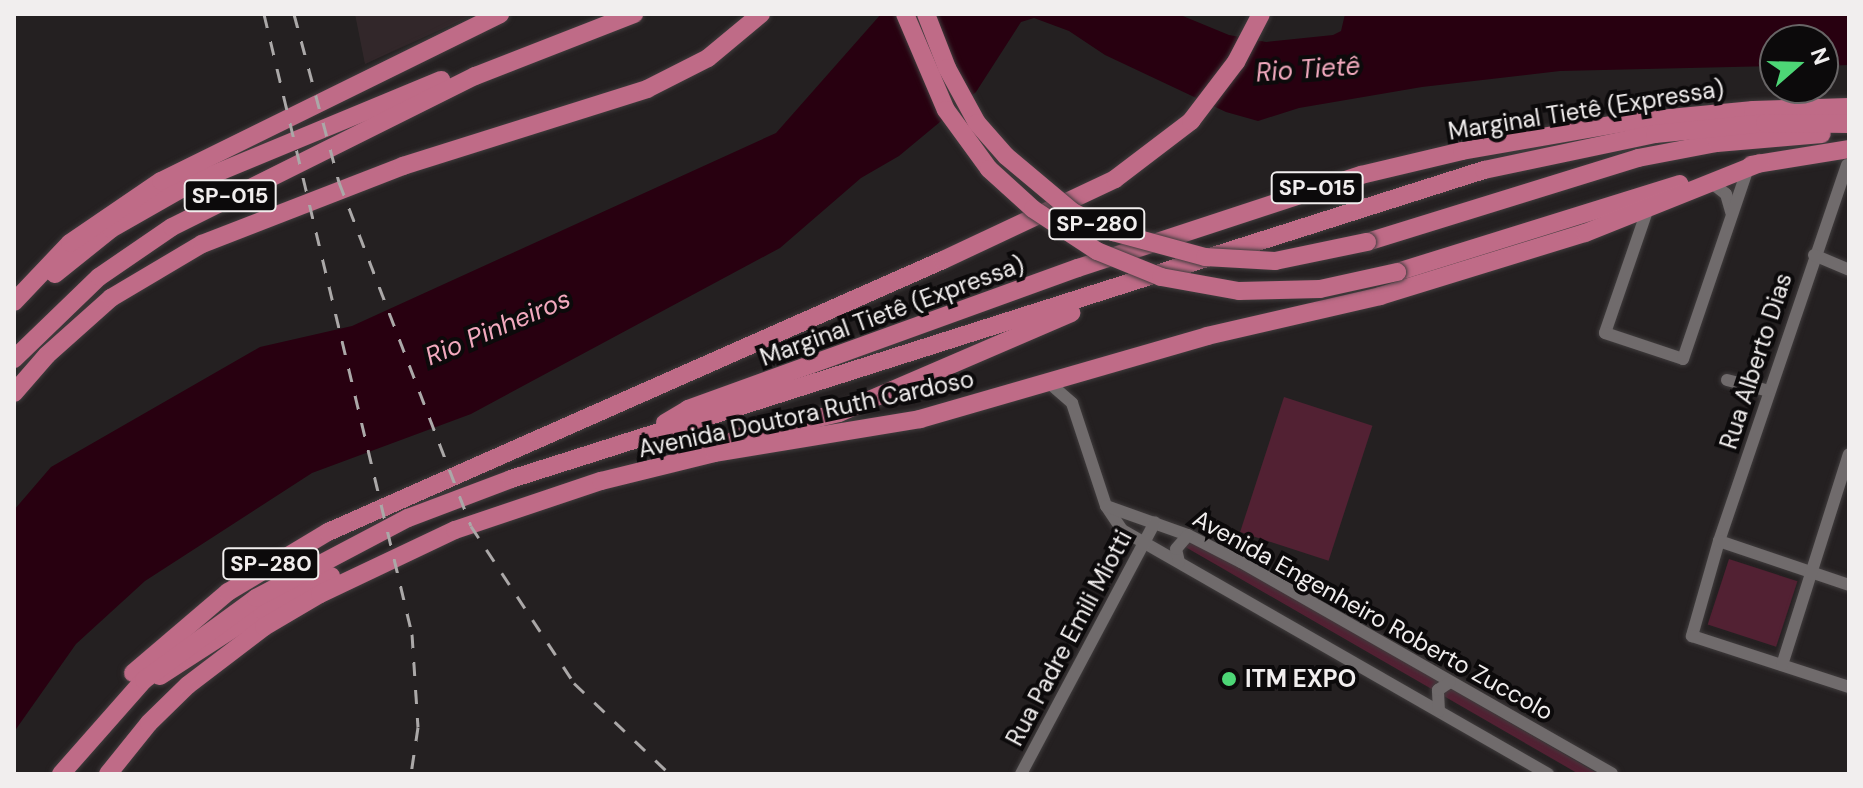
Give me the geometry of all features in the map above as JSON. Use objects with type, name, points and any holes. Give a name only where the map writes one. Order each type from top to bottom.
[{"type":"highway","points":[[14,302],[70,243],[161,181],[500,14]]},
{"type":"highway","name":"SP-015","points":[[14,359],[76,296],[172,227],[475,76],[634,14]]},
{"type":"highway","points":[[14,393],[47,355],[111,298],[202,244],[403,166],[647,89],[708,58],[761,14]]},
{"type":"highway","points":[[905,14],[946,110],[989,169],[1063,232],[1097,251],[1161,277],[1239,291],[1320,289],[1397,272],[1754,167],[1848,157]]},
{"type":"highway","name":"SP-280","points":[[926,14],[977,123],[1006,156],[1073,212],[1113,232],[1205,257],[1275,261],[1367,242]]},
{"type":"highway","name":"SP-280","points":[[110,713],[126,679],[228,592],[328,532],[1076,200],[1139,163],[1191,121],[1236,62],[1261,14]]},
{"type":"highway","points":[[14,310],[111,229],[190,184],[409,92],[475,76]]},
{"type":"highway","name":"Marginal Tietê (Expressa)","points":[[110,713],[144,680],[256,598],[408,518],[511,479],[652,435],[688,409],[1078,268],[1361,175],[1462,151],[1628,122],[1753,110],[1849,107]]},
{"type":"highway","points":[[652,435],[1469,174],[1606,141],[1765,123],[1849,125]]},
{"type":"highway","name":"SP-015","points":[[1367,242],[1638,158],[1849,125]]},
{"type":"highway","name":"Avenida Doutora Ruth Cardoso","points":[[108,774],[149,723],[229,652],[291,610],[379,565],[531,504],[715,453],[920,419],[1085,371],[1431,282],[1609,223],[1754,167]]},
{"type":"highway","points":[[715,453],[739,437],[839,413],[1138,285],[1282,243],[1296,228]]},
{"type":"highway","points":[[144,680],[170,672],[262,610],[308,586],[361,564],[379,565]]},
{"type":"highway","name":"SP-015","points":[[61,774],[110,713]]},
{"type":"street","name":"Rua Alberto Dias","points":[[1782,665],[1692,636],[1709,571],[1848,157]]},
{"type":"street","points":[[1648,208],[1606,335],[1684,358],[1731,212],[1754,167]]},
{"type":"street","points":[[1713,184],[1726,194],[1731,212]]},
{"type":"street","points":[[1609,223],[1627,231],[1635,243]]},
{"type":"street","points":[[1814,255],[1849,270]]},
{"type":"street","name":"Avenida Engenheiro Roberto Zuccolo","points":[[1078,417],[1076,386],[1085,371]]},
{"type":"street","points":[[1727,380],[1769,391]]},
{"type":"street","name":"Avenida Engenheiro Roberto Zuccolo","points":[[1048,382],[1067,394],[1078,417],[1106,506],[1122,530],[1145,546],[1179,562],[1548,774]]},
{"type":"street","points":[[1849,454],[1782,665],[1849,687]]},
{"type":"street","name":"Avenida Engenheiro Roberto Zuccolo","points":[[1106,506],[1188,535],[1612,774]]},
{"type":"street","name":"Rua Padre Emili Miotti","points":[[1021,774],[1145,546],[1155,522]]},
{"type":"street","points":[[1179,562],[1176,549],[1188,535]]},
{"type":"street","points":[[1719,541],[1849,585]]},
{"type":"street","points":[[1439,711],[1438,690],[1450,682]]},
{"type":"shaded area","points":[[355,14],[475,14],[365,64]]},
{"type":"shaded area","points":[[1284,397],[1372,426],[1329,561],[1240,532]]},
{"type":"shaded area","points":[[1190,538],[1599,774],[1579,774],[1185,547]]},
{"type":"shaded area","points":[[1729,559],[1797,581],[1776,647],[1708,625]]},
{"type":"water","points":[[881,14],[1178,14],[1229,35],[1266,42],[1333,35],[1341,31],[1345,14],[1849,14],[1849,65],[1839,65],[1839,24],[1759,24],[1759,66],[1560,71],[1422,87],[1299,108],[1258,121],[1226,112],[1105,55],[1069,31],[1034,18],[1021,22],[976,92],[899,156],[861,178],[780,248],[471,414],[312,473],[145,581],[76,644],[14,732],[14,510],[51,467],[260,347],[352,326],[776,133]]},
{"type":"railway","points":[[264,14],[412,634],[418,727],[411,774]]},
{"type":"railway","points":[[294,14],[339,182],[471,526],[574,683],[670,774]]},
{"type":"place","name":"ITM EXPO","points":[[1229,679]]},
{"type":"water label","name":"Rio Tietê","points":[[1308,70]]},
{"type":"water label","name":"Rio Pinheiros","points":[[498,328]]}]
